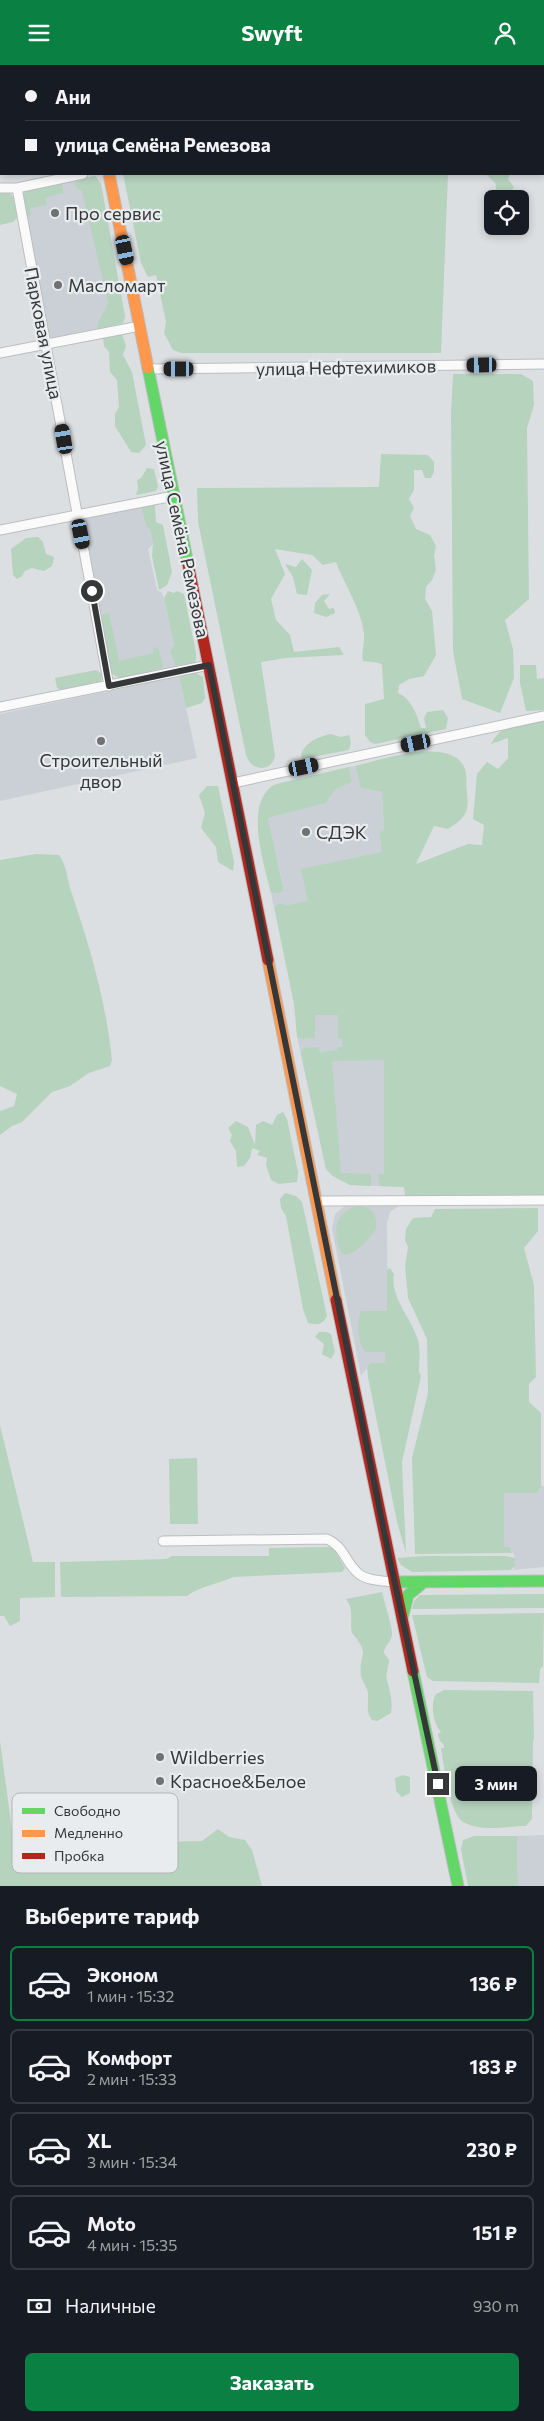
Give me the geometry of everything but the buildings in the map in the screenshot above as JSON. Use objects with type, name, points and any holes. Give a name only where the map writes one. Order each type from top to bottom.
[{"type":"main road","name":"улица Семёна Ремезова","points":[[110,175],[388,1555],[458,1886]]},
{"type":"main road","points":[[388,1555],[394,1567],[404,1576],[424,1583]]},
{"type":"main road","points":[[394,1583],[544,1581]]},
{"type":"main road","points":[[403,1623],[406,1596],[412,1589],[424,1583]]},
{"type":"street","points":[[0,188],[17,188],[78,175]]},
{"type":"street","name":"Парковая улица","points":[[17,188],[109,686]]},
{"type":"street","points":[[0,353],[140,326]]},
{"type":"street","name":"улица Нефтехимиков","points":[[148,369],[544,364]]},
{"type":"street","points":[[0,530],[174,496]]},
{"type":"street","points":[[0,707],[209,665]]},
{"type":"street","points":[[233,783],[544,715]]},
{"type":"street","points":[[318,1201],[544,1200]]},
{"type":"street","points":[[163,1541],[327,1539],[337,1543],[358,1574],[367,1578],[394,1583]]},
{"type":"shaded area","points":[[95,176],[101,184],[125,317],[123,323],[52,338],[49,335],[23,195],[27,188]]},
{"type":"shaded area","points":[[141,506],[146,526],[150,529],[153,544],[148,549],[157,590],[162,593],[164,598],[174,645],[170,651],[175,666],[120,678],[111,670],[83,522],[87,517]]},
{"type":"shaded area","points":[[179,676],[197,758],[0,801],[0,714]]},
{"type":"shaded area","points":[[355,766],[361,788],[382,792],[384,830],[379,832],[388,887],[287,905],[280,903],[274,907],[271,893],[278,893],[284,890],[268,818],[326,803],[335,790],[352,782],[349,767]]},
{"type":"shaded area","points":[[315,1015],[384,1015],[405,1187],[350,1185],[333,1176],[326,1169],[297,1037],[302,1039],[315,1038]]},
{"type":"shaded area","points":[[346,1205],[400,1205],[390,1212],[387,1223],[388,1311],[361,1311],[366,1352],[385,1352],[385,1363],[371,1363],[361,1376],[332,1228],[335,1214]]},
{"type":"shaded area","points":[[541,1486],[544,1486],[544,1567],[510,1570],[514,1569],[515,1558],[511,1548],[504,1548],[504,1493],[537,1492]]},
{"type":"shaded area","points":[[544,1835],[544,1886],[518,1886],[517,1836]]},
{"type":"green space","points":[[123,175],[448,175],[441,353],[182,353],[173,350],[164,333],[166,322],[156,275],[148,277],[141,263]]},
{"type":"green space","points":[[487,175],[510,175],[508,179],[514,187],[512,190],[495,190],[496,184]]},
{"type":"green space","points":[[95,176],[101,184],[125,317],[123,323],[97,329],[98,322],[108,302],[82,191],[76,187],[75,180]]},
{"type":"green space","points":[[62,182],[63,193],[45,198],[47,205],[30,208],[31,215],[27,216],[23,195],[27,188]]},
{"type":"green space","points":[[0,192],[9,192],[14,198],[17,218],[13,222],[0,225]]},
{"type":"green space","points":[[122,334],[126,346],[123,355],[132,372],[146,445],[139,453],[131,452],[115,426],[115,414],[119,407],[117,380],[110,372],[109,352],[104,346],[103,338]]},
{"type":"green space","points":[[453,374],[521,374],[533,381],[534,405],[527,428],[529,599],[505,620],[513,649],[514,678],[500,713],[462,699],[453,651],[451,413]]},
{"type":"green space","points":[[381,454],[428,455],[434,462],[434,472],[431,478],[425,478],[422,470],[414,470],[414,490],[409,499],[414,508],[410,516],[416,529],[430,535],[436,546],[434,555],[436,570],[432,580],[426,587],[425,599],[432,611],[436,655],[424,676],[409,679],[399,685],[398,693],[410,703],[421,728],[426,728],[424,718],[427,712],[443,710],[448,718],[446,729],[375,744],[370,742],[365,735],[365,704],[384,699],[382,665],[363,661],[364,638],[360,615],[336,562],[323,565],[312,555],[275,549],[285,574],[271,599],[276,620],[290,635],[294,652],[339,647],[344,655],[285,658],[261,662],[275,756],[270,765],[266,767],[261,768],[252,765],[246,755],[198,522],[197,488],[379,487]]},
{"type":"green space","points":[[147,468],[154,469],[158,487],[156,491],[136,495],[138,488],[137,480],[141,478]]},
{"type":"green space","points":[[158,502],[155,506],[156,522],[163,525],[172,572],[167,585],[159,590],[152,556],[153,544],[150,529],[146,526],[141,506]]},
{"type":"green space","points":[[38,537],[43,542],[46,554],[54,557],[52,566],[44,571],[32,568],[25,571],[17,579],[13,575],[11,549],[26,538]]},
{"type":"green space","points":[[302,559],[312,570],[307,595],[297,594],[293,577],[285,564],[296,567]]},
{"type":"green space","points":[[168,591],[174,593],[177,591],[184,594],[196,653],[194,663],[175,666],[170,651],[174,645],[164,598]]},
{"type":"green space","points":[[330,594],[324,601],[329,609],[334,608],[335,613],[326,617],[314,613],[315,603],[322,595]]},
{"type":"green space","points":[[109,613],[119,661],[154,653],[153,647],[158,648],[163,665],[162,668],[120,678],[112,674],[101,615]]},
{"type":"green space","points":[[520,665],[536,665],[537,679],[544,678],[544,710],[526,711],[520,683]]},
{"type":"green space","points":[[96,670],[102,674],[101,682],[61,690],[57,688],[55,678]]},
{"type":"green space","points":[[196,673],[203,677],[205,698],[202,703],[186,708],[179,676]]},
{"type":"green space","points":[[544,719],[544,1196],[405,1196],[404,1187],[380,1186],[378,1174],[384,1174],[384,1060],[332,1061],[341,1173],[371,1174],[371,1186],[350,1185],[333,1176],[326,1169],[301,1053],[304,1048],[318,1047],[320,1053],[337,1050],[337,1047],[342,1047],[342,1038],[338,1038],[338,1015],[315,1015],[315,1038],[301,1039],[297,1037],[294,1004],[274,907],[280,903],[287,905],[308,901],[301,869],[382,852],[379,832],[384,830],[382,792],[361,788],[355,766],[398,755],[431,752],[446,753],[458,759],[465,769],[467,810],[465,814],[448,829],[434,826],[416,864],[468,844],[482,845],[484,825],[473,819],[477,774],[487,762],[498,769],[508,758],[508,738],[491,744],[502,730],[508,727]]},
{"type":"green space","points":[[330,734],[341,737],[349,735],[351,743],[349,750],[302,759],[301,754],[309,743]]},
{"type":"green space","points":[[349,767],[352,782],[335,790],[326,803],[268,818],[284,891],[271,893],[259,838],[259,809],[263,797],[276,784]]},
{"type":"green space","points":[[207,786],[218,786],[234,862],[233,871],[218,862],[216,847],[201,828],[205,813],[199,795]]},
{"type":"green space","points":[[36,854],[59,855],[64,864],[96,975],[106,1017],[112,1060],[110,1066],[89,1073],[70,1086],[52,1092],[22,1122],[12,1126],[0,1135],[0,1111],[14,1106],[17,1094],[0,1086],[0,860]]},
{"type":"green space","points":[[283,1112],[287,1119],[298,1172],[297,1182],[279,1184],[271,1180],[266,1165],[267,1158],[257,1155],[260,1151],[252,1148],[250,1158],[244,1166],[237,1167],[236,1151],[230,1141],[232,1135],[228,1128],[236,1121],[248,1127],[255,1145],[256,1125],[263,1121],[272,1125],[277,1115]]},
{"type":"green space","points":[[285,1193],[296,1196],[302,1202],[327,1316],[319,1324],[308,1323],[303,1309],[286,1216],[281,1208],[280,1199]]},
{"type":"green space","points":[[356,1206],[372,1211],[376,1218],[376,1229],[357,1250],[352,1253],[342,1254],[337,1239],[337,1225],[339,1219],[348,1209]]},
{"type":"green space","points":[[538,1208],[538,1231],[524,1248],[534,1285],[536,1377],[529,1384],[529,1402],[541,1413],[541,1486],[537,1493],[504,1493],[504,1547],[511,1548],[512,1553],[415,1554],[412,1458],[428,1393],[427,1339],[408,1298],[405,1266],[408,1247],[405,1240],[406,1229],[413,1218],[431,1217],[435,1209]]},
{"type":"green space","points":[[390,1268],[394,1274],[395,1290],[398,1298],[418,1341],[419,1372],[421,1376],[402,1462],[406,1553],[397,1522],[368,1377],[367,1367],[371,1363],[385,1363],[385,1352],[366,1352],[358,1332],[358,1321],[361,1311],[387,1311],[387,1270]]},
{"type":"green space","points":[[319,1332],[331,1334],[335,1352],[331,1359],[322,1354],[324,1344],[315,1337]]},
{"type":"green space","points":[[0,1425],[33,1562],[55,1562],[55,1597],[20,1598],[20,1621],[10,1626],[4,1616],[0,1616]]},
{"type":"green space","points":[[197,1458],[198,1524],[170,1524],[169,1459]]},
{"type":"green space","points":[[269,1548],[333,1548],[345,1568],[342,1572],[233,1577],[187,1596],[61,1597],[60,1562],[167,1559],[172,1556],[269,1556]]},
{"type":"green space","points":[[423,1556],[506,1556],[515,1558],[515,1566],[510,1570],[412,1572],[401,1565],[397,1558]]},
{"type":"green space","points":[[382,1592],[392,1632],[384,1653],[389,1660],[387,1678],[392,1709],[391,1713],[377,1721],[372,1720],[369,1714],[368,1691],[361,1676],[363,1651],[352,1633],[351,1612],[346,1599]]},
{"type":"green space","points":[[544,1594],[544,1608],[412,1609],[414,1601],[420,1595]]},
{"type":"green space","points":[[544,1613],[543,1666],[540,1669],[539,1683],[433,1681],[427,1677],[412,1615]]},
{"type":"green space","points":[[444,1690],[533,1691],[532,1819],[526,1826],[479,1827],[465,1823],[459,1818],[448,1789],[441,1748],[444,1748],[444,1745],[440,1741],[438,1734],[441,1732],[436,1724],[433,1713],[434,1698],[436,1694]]},
{"type":"green space","points":[[0,1741],[12,1830],[12,1873],[178,1873],[178,1842],[202,1841],[218,1829],[229,1837],[245,1840],[252,1850],[262,1886],[0,1886]]},
{"type":"green space","points":[[403,1775],[410,1777],[410,1793],[402,1797],[396,1791],[395,1778]]},
{"type":"green space","points":[[474,1836],[517,1836],[518,1886],[468,1886],[461,1849],[463,1840]]},
{"type":"traffic: fast","points":[[148,368],[188,564]]},
{"type":"traffic: fast","points":[[394,1582],[544,1581]]},
{"type":"traffic: fast","points":[[403,1615],[408,1595],[424,1582]]},
{"type":"traffic: fast","points":[[413,1671],[458,1886]]},
{"type":"traffic: slow","points":[[109,175],[148,368]]},
{"type":"traffic: slow","points":[[268,960],[336,1300]]},
{"type":"traffic: jam","points":[[188,564],[268,960]]},
{"type":"traffic: jam","points":[[336,1300],[413,1671]]},
{"type":"place","name":"Про сервис","points":[[55,213]]},
{"type":"place","name":"Масломарт","points":[[58,285]]},
{"type":"place","name":"Строительный двор","points":[[101,741]]},
{"type":"place","name":"СДЭК","points":[[306,832]]},
{"type":"place","name":"Wildberries","points":[[160,1757]]},
{"type":"place","name":"Красное&Белое","points":[[160,1781]]},
{"type":"route","points":[[92,591],[109,686],[209,665],[388,1551],[438,1784]]}]
